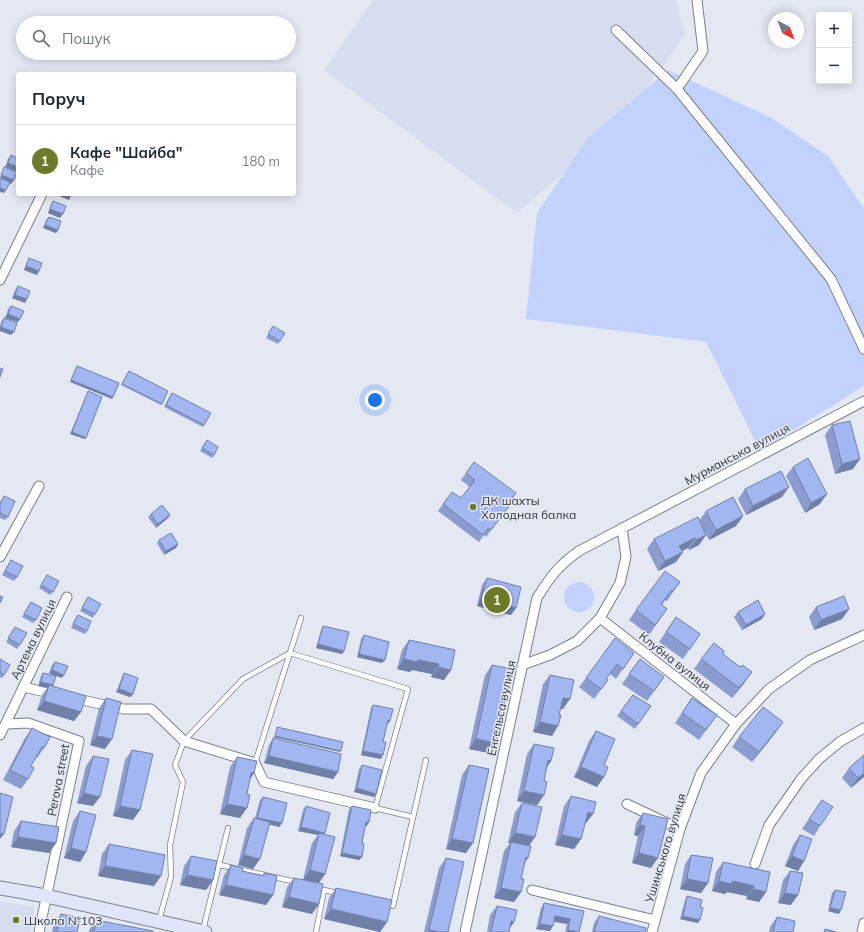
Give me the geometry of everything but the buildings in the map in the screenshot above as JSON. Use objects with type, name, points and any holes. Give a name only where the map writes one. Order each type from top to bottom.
[{"type":"street","points":[[677,89],[703,51],[697,0]]},
{"type":"street","points":[[616,30],[677,89],[831,279],[864,349]]},
{"type":"street","points":[[0,280],[41,196]]},
{"type":"street","name":"Мурманська вулиця","points":[[622,528],[864,401]]},
{"type":"street","points":[[0,557],[39,486]]},
{"type":"street","points":[[522,665],[550,655],[576,641],[600,618],[620,583],[626,557],[622,528]]},
{"type":"street","name":"Енгельса вулиця","points":[[465,932],[537,598],[549,578],[564,562],[578,551],[622,528]]},
{"type":"street","name":"Артема вулиця","points":[[0,735],[67,597]]},
{"type":"street","name":"Клубна вулиця","points":[[600,618],[736,724]]},
{"type":"street","name":"Ушинського вулиця","points":[[652,932],[680,829],[702,773],[736,724],[769,688],[810,660],[864,634]]},
{"type":"street","points":[[23,687],[123,709],[151,709],[184,742],[255,763],[264,782],[375,808]]},
{"type":"street","name":"Perova street","points":[[6,724],[28,723],[79,741],[46,896]]},
{"type":"street","points":[[755,864],[769,825],[802,779],[819,759],[841,741],[864,728]]},
{"type":"street","points":[[627,804],[680,829]]},
{"type":"street","points":[[0,888],[46,896],[204,932]]},
{"type":"street","points":[[532,890],[655,920]]},
{"type":"street","points":[[39,932],[46,896]]},
{"type":"street","points":[[862,932],[864,923]]},
{"type":"lane","points":[[255,763],[301,618]]},
{"type":"lane","points":[[158,922],[171,877],[170,845],[183,782],[175,765],[184,742],[244,679],[290,653],[408,689],[375,808],[413,817]]},
{"type":"lane","points":[[378,903],[393,906],[426,760]]},
{"type":"lane","points":[[204,932],[228,828]]},
{"type":"lane","points":[[207,862],[300,883]]},
{"type":"lane","points":[[316,932],[324,890],[340,893]]},
{"type":"shaded area","points":[[373,0],[676,0],[685,35],[622,122],[517,213],[324,70]]},
{"type":"shaded area","points":[[668,70],[770,117],[828,156],[864,209],[864,386],[760,451],[706,342],[526,319],[537,213],[587,139]]},
{"type":"shaded area","points":[[579,582],[590,586],[594,597],[590,608],[579,612],[568,608],[564,597],[568,586]]},
{"type":"shaded area","name":"Школа №103","points":[[0,901],[35,907],[30,932],[0,932]]},
{"type":"place","name":"ДК шахты Холодная балка","points":[[473,507]]},
{"type":"place","name":"Кафе \"Шайба\"","points":[[497,600]]},
{"type":"place","name":"Школа №103","points":[[16,920]]}]
